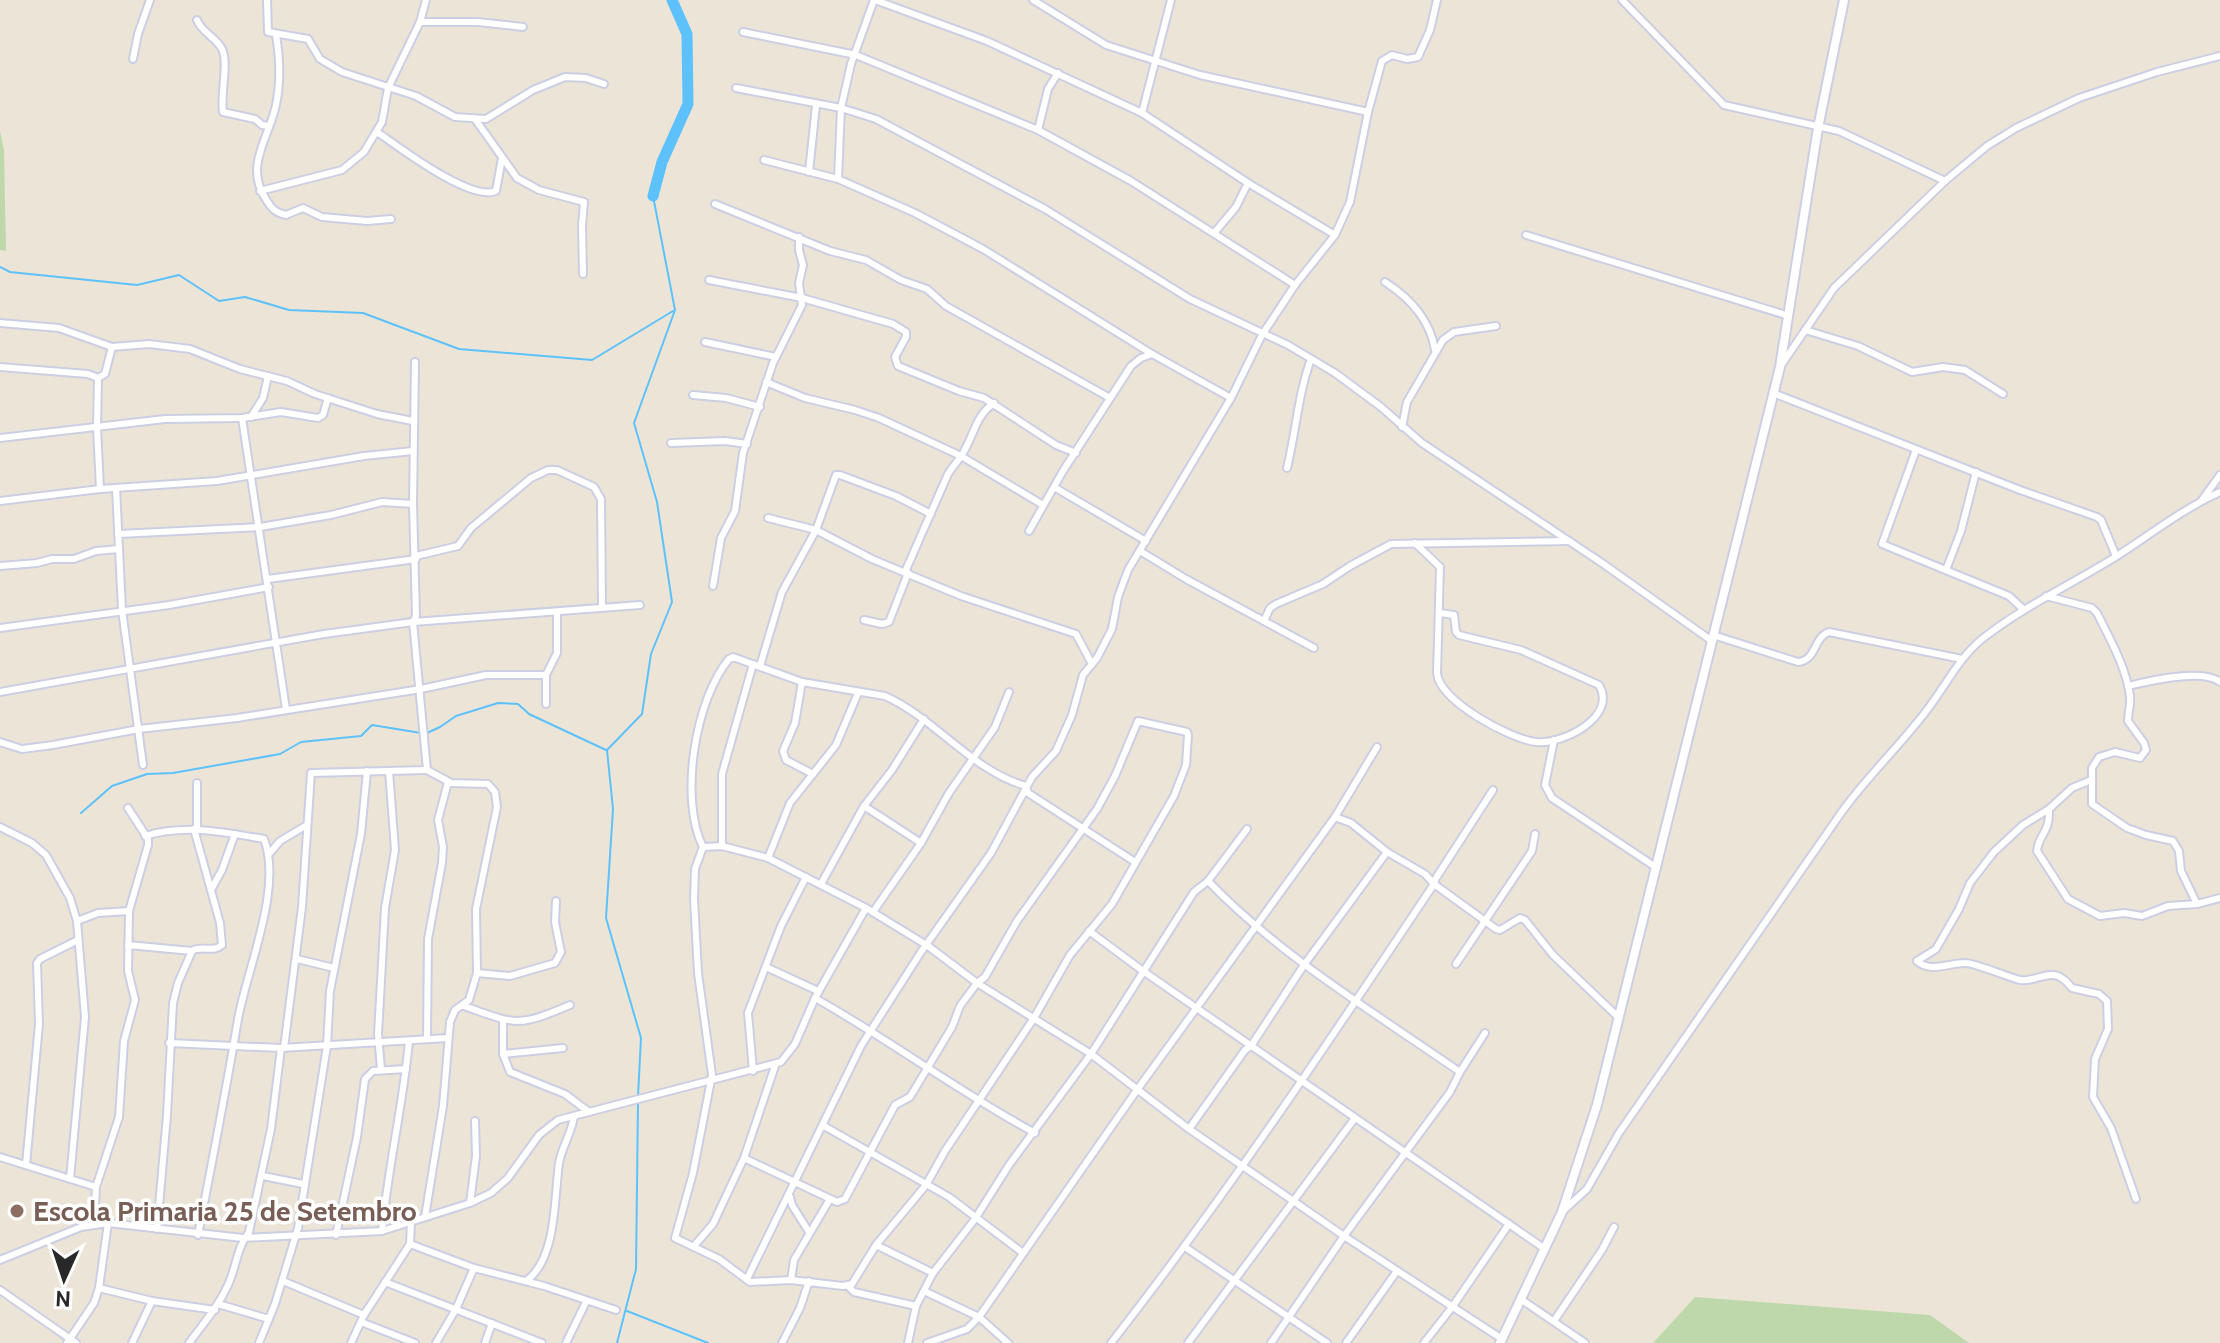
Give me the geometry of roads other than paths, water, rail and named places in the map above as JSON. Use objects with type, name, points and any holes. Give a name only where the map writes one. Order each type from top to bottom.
[{"type":"street","points":[[133,59],[150,0]]},
{"type":"street","points":[[267,0],[268,32],[308,39],[320,59],[342,72],[426,100],[455,117],[486,119],[533,90],[565,77],[586,78],[604,84]]},
{"type":"street","points":[[260,191],[347,167],[364,152],[384,116],[388,88],[420,22],[426,0]]},
{"type":"street","points":[[838,179],[841,108],[851,64],[874,0],[987,41],[1142,113],[1248,183],[1335,235]]},
{"type":"street","points":[[1033,0],[1099,42],[1200,75],[1368,112]]},
{"type":"street","points":[[1142,113],[1170,0]]},
{"type":"street","points":[[747,1279],[861,1046],[991,853],[1026,786],[1056,751],[1072,715],[1083,675],[1108,638],[1128,570],[1231,398],[1262,335],[1295,285],[1335,235],[1350,202],[1378,72],[1385,57],[1392,55],[1413,59],[1422,52],[1437,0]]},
{"type":"street","points":[[1622,0],[1724,105],[1855,138],[1945,181]]},
{"type":"street","points":[[703,847],[722,846],[768,858],[870,910],[928,946],[977,983],[1091,1054],[1189,1129],[1501,1341],[1562,1212],[1597,1105],[1780,367],[1818,128],[1844,0]]},
{"type":"street","points":[[197,20],[223,54],[223,112],[255,119],[269,126]]},
{"type":"street","points":[[420,22],[478,22],[523,27]]},
{"type":"street","points":[[743,32],[856,55],[1038,130],[1131,181],[1295,285]]},
{"type":"street","points":[[276,35],[280,56],[279,81],[276,106],[258,159],[257,183],[260,191],[273,209],[286,215],[303,208],[322,217],[367,221],[391,219]]},
{"type":"street","points":[[1780,367],[1834,288],[1945,181],[1987,146],[2065,104],[2157,72],[2220,56]]},
{"type":"street","points":[[1038,130],[1048,89],[1058,73]]},
{"type":"street","points":[[736,88],[841,108],[876,119],[1045,209],[1190,299],[1288,345],[1370,399],[1435,452],[1713,638],[1798,662],[1810,657],[1819,638],[1829,632],[1962,659]]},
{"type":"street","points":[[809,172],[816,105]]},
{"type":"street","points":[[475,119],[517,178],[539,190],[584,202],[583,274]]},
{"type":"street","points":[[377,132],[453,182],[489,193],[496,191],[502,158]]},
{"type":"street","points":[[764,160],[838,179],[887,199],[983,249],[1152,354],[1231,398]]},
{"type":"street","points":[[1215,232],[1236,207],[1248,183]]},
{"type":"street","points":[[715,204],[830,251],[866,260],[901,280],[927,289],[946,306],[1110,398]]},
{"type":"street","points":[[1526,235],[1786,315]]},
{"type":"street","points":[[713,586],[721,538],[735,511],[743,453],[776,357],[800,313],[802,298],[799,283],[803,265],[799,237]]},
{"type":"street","points":[[709,280],[802,298],[902,329],[906,337],[895,357],[898,366],[994,403],[1056,445],[1076,453]]},
{"type":"street","points":[[1385,282],[1403,294],[1421,315],[1433,337],[1435,350]]},
{"type":"street","points":[[0,323],[59,328],[112,347],[149,344],[176,346],[377,414],[413,421]]},
{"type":"street","points":[[1402,427],[1407,402],[1443,340],[1454,332],[1496,326]]},
{"type":"street","points":[[1805,330],[1858,346],[1912,372],[1943,367],[1965,370],[2003,394]]},
{"type":"street","points":[[705,342],[776,357]]},
{"type":"street","points":[[98,378],[105,374],[112,347]]},
{"type":"street","points":[[1029,531],[1135,361],[1152,354]]},
{"type":"street","points":[[1287,468],[1297,427],[1302,385],[1311,359]]},
{"type":"street","points":[[415,362],[413,504],[416,616],[413,622],[427,770]]},
{"type":"street","points":[[0,367],[88,374],[98,378]]},
{"type":"street","points":[[251,417],[263,398],[268,376]]},
{"type":"street","points":[[98,378],[100,489]]},
{"type":"street","points":[[766,382],[810,400],[865,412],[961,456],[1043,505]]},
{"type":"street","points":[[1773,393],[2034,496],[2097,517],[2116,556]]},
{"type":"street","points":[[693,395],[726,398],[760,407]]},
{"type":"street","points":[[0,438],[165,419],[242,418],[281,412],[321,417],[328,398]]},
{"type":"street","points":[[864,620],[882,624],[889,622],[955,462],[961,456],[981,414],[994,403]]},
{"type":"street","points":[[242,418],[286,709]]},
{"type":"street","points":[[671,443],[725,441],[747,444]]},
{"type":"street","points":[[1916,450],[1882,544],[2009,596],[2024,610]]},
{"type":"street","points":[[0,501],[100,489],[217,481],[364,456],[413,451]]},
{"type":"street","points":[[0,628],[122,610],[416,558],[458,546],[471,528],[531,478],[548,470],[557,470],[594,487],[601,499],[602,607]]},
{"type":"street","points":[[1946,570],[1961,531],[1976,472]]},
{"type":"street","points":[[722,846],[722,774],[782,592],[816,530],[836,475],[896,496],[931,514]]},
{"type":"street","points":[[2202,500],[2220,475]]},
{"type":"street","points":[[1054,487],[1146,541]]},
{"type":"street","points":[[116,488],[122,610],[143,765]]},
{"type":"street","points":[[1562,1212],[1587,1189],[1619,1133],[1857,791],[1930,706],[1962,659],[1982,639],[2024,610],[2116,556],[2202,500],[2220,492]]},
{"type":"street","points":[[118,534],[260,527],[331,515],[382,502],[413,504]]},
{"type":"street","points":[[768,518],[816,530],[872,559],[961,596],[1076,634],[1092,664]]},
{"type":"street","points":[[1264,621],[1270,608],[1276,604],[1323,584],[1385,546],[1569,541]]},
{"type":"street","points":[[1415,543],[1440,567],[1437,673],[1441,686],[1477,717],[1535,742],[1554,740],[1583,728],[1596,717],[1602,700],[1599,685],[1511,646],[1459,635],[1454,615],[1440,613]]},
{"type":"street","points":[[0,566],[69,559],[96,551],[119,549]]},
{"type":"street","points":[[1140,551],[1314,648]]},
{"type":"street","points":[[2046,596],[2063,603],[2092,608],[2118,657],[2128,686],[2128,721],[2144,743],[2145,755],[2135,758],[2115,752],[2105,754],[2095,762],[2090,799],[2095,807],[2139,833],[2173,841],[2179,851],[2181,871],[2197,904]]},
{"type":"street","points":[[0,692],[324,634],[413,622],[640,605]]},
{"type":"street","points":[[546,704],[546,675],[557,653],[557,612]]},
{"type":"street","points":[[916,1306],[854,1292],[848,1286],[791,1280],[753,1283],[719,1259],[675,1238],[693,1173],[713,1069],[698,973],[694,899],[695,869],[703,847],[693,813],[697,727],[713,684],[726,662],[733,657],[802,682],[885,696],[924,719],[1009,781],[1026,786]]},
{"type":"street","points":[[0,742],[22,749],[421,689],[486,675],[546,675]]},
{"type":"street","points":[[2128,686],[2199,675],[2214,677],[2220,682]]},
{"type":"street","points":[[802,682],[795,723],[783,751],[786,760],[813,774]]},
{"type":"street","points":[[0,1260],[94,1224],[243,1238],[382,1231],[470,1203],[499,1186],[548,1126],[589,1112],[775,1066],[795,1044],[816,994],[870,910],[921,843],[949,793],[1000,719],[1009,692]]},
{"type":"street","points":[[768,858],[790,803],[836,745],[858,693]]},
{"type":"street","points":[[821,884],[864,806],[892,770],[924,719]]},
{"type":"street","points":[[744,1158],[837,1202],[845,1199],[895,1105],[910,1097],[952,1027],[960,1006],[985,977],[1017,921],[1035,900],[1111,785],[1138,721],[1187,732],[1187,760],[1182,775],[1158,825],[1112,904],[1070,955],[1034,1018],[945,1151],[926,1185],[876,1245],[848,1286]]},
{"type":"street","points":[[1554,740],[1545,785],[1552,798],[1657,868]]},
{"type":"street","points":[[927,1343],[967,1329],[979,1317],[1137,1090],[1335,817],[1377,747]]},
{"type":"street","points":[[189,1343],[217,1307],[232,1276],[243,1238],[249,1232],[263,1176],[297,959],[311,773],[427,770],[448,782],[488,784],[497,799],[474,920],[477,973],[469,1000],[452,1016],[443,1106],[425,1217]]},
{"type":"street","points":[[259,1343],[283,1281],[295,1237],[327,1046],[334,968],[361,834],[367,771]]},
{"type":"street","points":[[381,1069],[378,1034],[385,908],[395,850],[389,771]]},
{"type":"street","points":[[2091,780],[2072,788],[2049,809],[2023,825],[1994,852],[1970,883],[1936,949],[1916,961],[1931,967],[1971,964],[2022,980],[2056,975],[2072,988],[2104,997],[2108,1029],[2095,1059],[2093,1097],[2111,1128],[2136,1199]]},
{"type":"street","points":[[427,1039],[428,939],[443,847],[438,820],[448,782]]},
{"type":"street","points":[[128,945],[192,951],[198,948],[215,949],[222,945],[220,923],[196,829],[197,783]]},
{"type":"street","points":[[1026,786],[1028,793],[1135,862]]},
{"type":"street","points":[[1111,1343],[1185,1247],[1303,1080],[1493,790]]},
{"type":"street","points":[[864,806],[921,843]]},
{"type":"street","points":[[94,1224],[96,1187],[119,1117],[124,1041],[135,1007],[128,971],[129,911],[148,845],[128,808]]},
{"type":"street","points":[[2049,809],[2048,828],[2037,845],[2037,851],[2072,902],[2100,916],[2124,913],[2142,916],[2164,906],[2197,904],[2220,898]]},
{"type":"street","points":[[1335,817],[1357,828],[1387,852],[1425,874],[1434,884],[1498,930],[1520,918],[1525,920],[1553,955],[1618,1017]]},
{"type":"street","points":[[268,855],[280,841],[307,825]]},
{"type":"street","points":[[0,827],[46,855],[70,898],[77,921],[85,1017],[70,1179]]},
{"type":"street","points":[[145,836],[164,830],[196,829],[235,834],[264,839],[268,855],[266,905],[239,1015],[198,1235]]},
{"type":"street","points":[[908,1343],[916,1306],[933,1273],[975,1219],[1009,1165],[1091,1054],[1194,892],[1208,881],[1247,829]]},
{"type":"street","points":[[0,838],[9,831]]},
{"type":"street","points":[[212,888],[235,834]]},
{"type":"street","points":[[1456,964],[1532,851],[1535,834]]},
{"type":"street","points":[[1189,1129],[1387,852]]},
{"type":"street","points":[[753,1071],[748,1013],[781,926],[806,877]]},
{"type":"street","points":[[1208,881],[1304,965],[1460,1072]]},
{"type":"street","points":[[477,973],[510,976],[555,963],[561,952],[556,928],[556,901]]},
{"type":"street","points":[[77,921],[98,913],[129,911]]},
{"type":"street","points":[[1089,931],[1545,1249]]},
{"type":"street","points":[[26,1165],[39,1024],[37,963],[78,940]]},
{"type":"street","points":[[157,1229],[175,994],[192,951]]},
{"type":"street","points":[[297,959],[334,968]]},
{"type":"street","points":[[766,967],[816,994],[980,1102],[1035,1133]]},
{"type":"street","points":[[464,1006],[503,1020],[526,1022],[570,1005]]},
{"type":"street","points":[[503,1020],[503,1054],[510,1072],[565,1094],[589,1112]]},
{"type":"street","points":[[1271,1343],[1344,1236],[1450,1092],[1485,1033]]},
{"type":"street","points":[[169,1043],[283,1048],[448,1038]]},
{"type":"street","points":[[382,1231],[387,1176],[409,1041]]},
{"type":"street","points":[[503,1054],[563,1048]]},
{"type":"street","points":[[694,1246],[713,1224],[744,1158],[775,1066]]},
{"type":"street","points":[[336,1235],[357,1137],[365,1079],[368,1073],[381,1069],[406,1069]]},
{"type":"street","points":[[526,1281],[536,1273],[547,1245],[559,1163],[572,1131],[574,1116]]},
{"type":"street","points":[[1188,1343],[1355,1118]]},
{"type":"street","points":[[470,1203],[476,1156],[475,1121]]},
{"type":"street","points":[[824,1126],[949,1197],[1023,1253]]},
{"type":"street","points":[[0,1157],[96,1187]]},
{"type":"street","points":[[263,1176],[303,1184]]},
{"type":"street","points":[[790,1194],[792,1205],[809,1232]]},
{"type":"street","points":[[791,1280],[794,1260],[830,1199]]},
{"type":"street","points":[[351,1343],[362,1319],[410,1244],[411,1222]]},
{"type":"street","points":[[0,1290],[71,1342],[89,1313],[99,1288],[108,1223]]},
{"type":"street","points":[[1424,1343],[1509,1224]]},
{"type":"street","points":[[1554,1321],[1614,1227]]},
{"type":"street","points":[[410,1244],[474,1268],[616,1310]]},
{"type":"street","points":[[876,1245],[933,1273]]},
{"type":"street","points":[[1185,1247],[1327,1343]]},
{"type":"street","points":[[436,1343],[456,1309],[474,1268]]},
{"type":"street","points":[[1346,1343],[1397,1271]]},
{"type":"street","points":[[283,1281],[415,1343]]},
{"type":"street","points":[[782,1343],[800,1308],[809,1281]]},
{"type":"street","points":[[385,1282],[542,1343]]},
{"type":"street","points":[[99,1288],[152,1301],[217,1307],[269,1319]]},
{"type":"street","points":[[924,1291],[979,1317],[1008,1343]]},
{"type":"street","points":[[1522,1300],[1585,1343]]},
{"type":"street","points":[[132,1343],[152,1301]]},
{"type":"street","points":[[566,1343],[586,1302]]},
{"type":"street","points":[[485,1343],[492,1323]]},
{"type":"waterway","points":[[653,196],[662,162],[688,104],[687,34],[672,0]]},
{"type":"waterway","points":[[638,1096],[641,1038],[606,918],[613,809],[607,750],[642,714],[651,654],[672,602],[657,502],[634,423],[675,310],[653,196]]},
{"type":"waterway","points":[[0,267],[10,272],[137,285],[179,275],[219,301],[245,297],[289,310],[363,313],[459,349],[592,360],[673,311]]},
{"type":"waterway","points":[[427,733],[456,716],[498,703],[518,704],[529,714],[606,750]]},
{"type":"waterway","points":[[81,813],[112,786],[147,774],[173,773],[280,754],[301,742],[361,736],[372,725],[421,733]]},
{"type":"waterway","points":[[617,1343],[636,1269],[638,1102]]},
{"type":"waterway","points":[[627,1311],[708,1343]]},
{"type":"place","name":"Escola Primaria 25 de Setembro","points":[[17,1211]]}]
